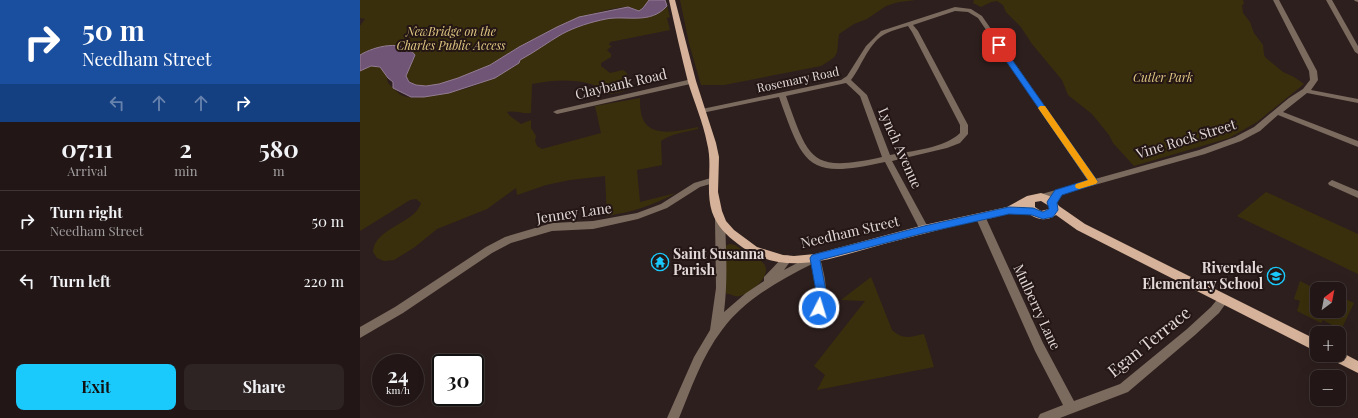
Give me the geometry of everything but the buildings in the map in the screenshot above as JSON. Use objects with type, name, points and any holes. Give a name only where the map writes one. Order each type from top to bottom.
[{"type":"main road","name":"Needham Street","points":[[672,0],[692,81],[712,143],[714,203],[720,219],[730,233],[749,248],[769,256],[787,259],[815,258],[924,229],[1009,210],[1030,199]]},
{"type":"main road","points":[[1081,227],[1041,197],[1030,199],[1028,204],[1033,212],[1039,215],[1046,215],[1067,221],[1081,227],[1310,342]]},
{"type":"main road","points":[[1046,215],[1052,213],[1053,205]]},
{"type":"main road","name":"Needham Street","points":[[1009,210],[1033,212]]},
{"type":"main road","points":[[1346,361],[1358,367]]},
{"type":"street","points":[[1276,0],[1313,71],[1313,82],[1306,91],[1358,101]]},
{"type":"street","points":[[1329,0],[1358,52]]},
{"type":"street","name":"Rosemary Road","points":[[702,111],[847,80],[852,75],[855,65],[878,36],[888,30],[958,9],[969,10],[978,15],[1093,182]]},
{"type":"street","points":[[782,95],[803,148],[810,157],[829,166],[847,167],[950,145],[960,139],[965,131],[964,125],[915,31],[909,24]]},
{"type":"street","name":"Lynch Avenue","points":[[847,80],[863,95],[887,158],[924,229]]},
{"type":"street","name":"Claybank Road","points":[[557,112],[692,81]]},
{"type":"street","name":"Vine Rock Street","points":[[1041,197],[1202,152],[1233,141],[1257,129],[1294,98],[1306,91]]},
{"type":"street","points":[[1277,112],[1358,144]]},
{"type":"street","name":"Jenney Lane","points":[[360,333],[400,310],[489,250],[508,240],[552,227],[593,225],[638,216],[664,206],[697,185],[714,180]]},
{"type":"street","points":[[1332,182],[1358,195]]},
{"type":"street","points":[[1053,205],[1058,193]]},
{"type":"street","name":"Mulberry Lane","points":[[980,216],[1039,347],[1072,408]]},
{"type":"street","points":[[714,333],[721,290],[720,219]]},
{"type":"street","points":[[673,418],[698,362],[714,333],[728,316],[759,290],[778,277],[815,258],[821,297],[819,308],[811,318]]},
{"type":"street","points":[[759,290],[787,259]]},
{"type":"street","name":"Egan Terrace","points":[[1044,418],[1114,393],[1132,383],[1215,310],[1224,299]]},
{"type":"green space","name":"NewBridge on the Charles Public Access","points":[[360,0],[649,0],[649,2],[639,11],[630,7],[619,8],[601,11],[573,20],[515,49],[494,63],[471,74],[446,83],[433,86],[422,86],[412,83],[406,76],[415,55],[401,46],[372,49],[360,55],[360,26],[365,19],[360,18]]},
{"type":"green space","points":[[680,0],[916,0],[899,2],[886,6],[867,19],[854,24],[839,34],[835,56],[821,66],[724,85],[701,85],[689,43]]},
{"type":"green space","name":"Cutler Park","points":[[974,0],[1243,0],[1243,13],[1250,22],[1254,33],[1263,45],[1264,55],[1266,58],[1283,72],[1304,84],[1257,122],[1229,138],[1134,166],[1113,143],[1109,135],[1092,114],[1068,95],[1062,80],[1032,44],[1021,27],[1006,12],[1003,5],[997,1],[981,7],[973,3]]},
{"type":"green space","points":[[667,6],[670,17],[667,18],[670,30],[610,42],[609,45],[612,46],[607,50],[611,54],[611,57],[601,63],[601,66],[610,73],[623,70],[626,72],[632,84],[625,90],[610,94],[602,88],[583,82],[562,80],[532,84],[531,113],[513,111],[507,112],[521,124],[531,120],[531,128],[536,136],[535,141],[537,146],[542,149],[601,133],[595,106],[640,98],[640,110],[642,117],[646,124],[652,129],[667,132],[698,127],[698,129],[674,134],[661,141],[662,165],[637,170],[640,202],[676,193],[643,208],[607,216],[605,176],[570,180],[546,185],[517,195],[516,188],[487,209],[437,229],[415,247],[394,260],[384,261],[377,258],[373,252],[375,244],[380,237],[412,216],[418,210],[421,203],[416,199],[410,200],[360,231],[360,71],[370,66],[381,68],[386,74],[388,83],[400,94],[406,97],[412,98],[453,92],[484,82],[507,69],[551,40],[575,28],[608,19],[648,17],[655,15]]},
{"type":"green space","points":[[1266,192],[1358,234],[1358,274],[1237,216]]},
{"type":"green space","points":[[730,244],[735,245],[758,258],[764,264],[766,269],[763,279],[754,288],[738,296],[726,294],[725,246]]},
{"type":"green space","points":[[871,277],[892,330],[907,337],[924,334],[934,367],[817,390],[825,375],[814,366],[865,301],[841,300]]},
{"type":"green space","points":[[1300,281],[1310,286],[1310,318],[1297,311],[1300,301],[1294,299]]},
{"type":"green space","points":[[1346,299],[1354,303],[1343,326],[1334,326],[1323,320],[1321,323],[1311,318],[1346,318]]},
{"type":"shaded area","points":[[649,0],[665,0],[667,6],[660,12],[646,17],[606,19],[572,29],[520,60],[519,63],[495,78],[449,93],[424,97],[411,97],[393,88],[393,82],[380,67],[371,66],[360,71],[360,55],[381,47],[403,47],[410,50],[415,55],[406,76],[409,82],[416,85],[426,86],[439,84],[490,65],[519,47],[579,17],[628,7],[639,11]]},
{"type":"slow traffic","points":[[1042,108],[1093,182],[1079,186]]},
{"type":"place","name":"Saint Susanna Parish","points":[[660,262]]},
{"type":"place","name":"Riverdale Elementary School","points":[[1276,276]]},
{"type":"route","points":[[819,308],[821,291],[815,258],[924,229],[1009,210],[1033,212],[1039,215],[1050,214],[1054,210],[1054,205],[1052,202],[1058,193],[1093,182],[999,45]]}]
